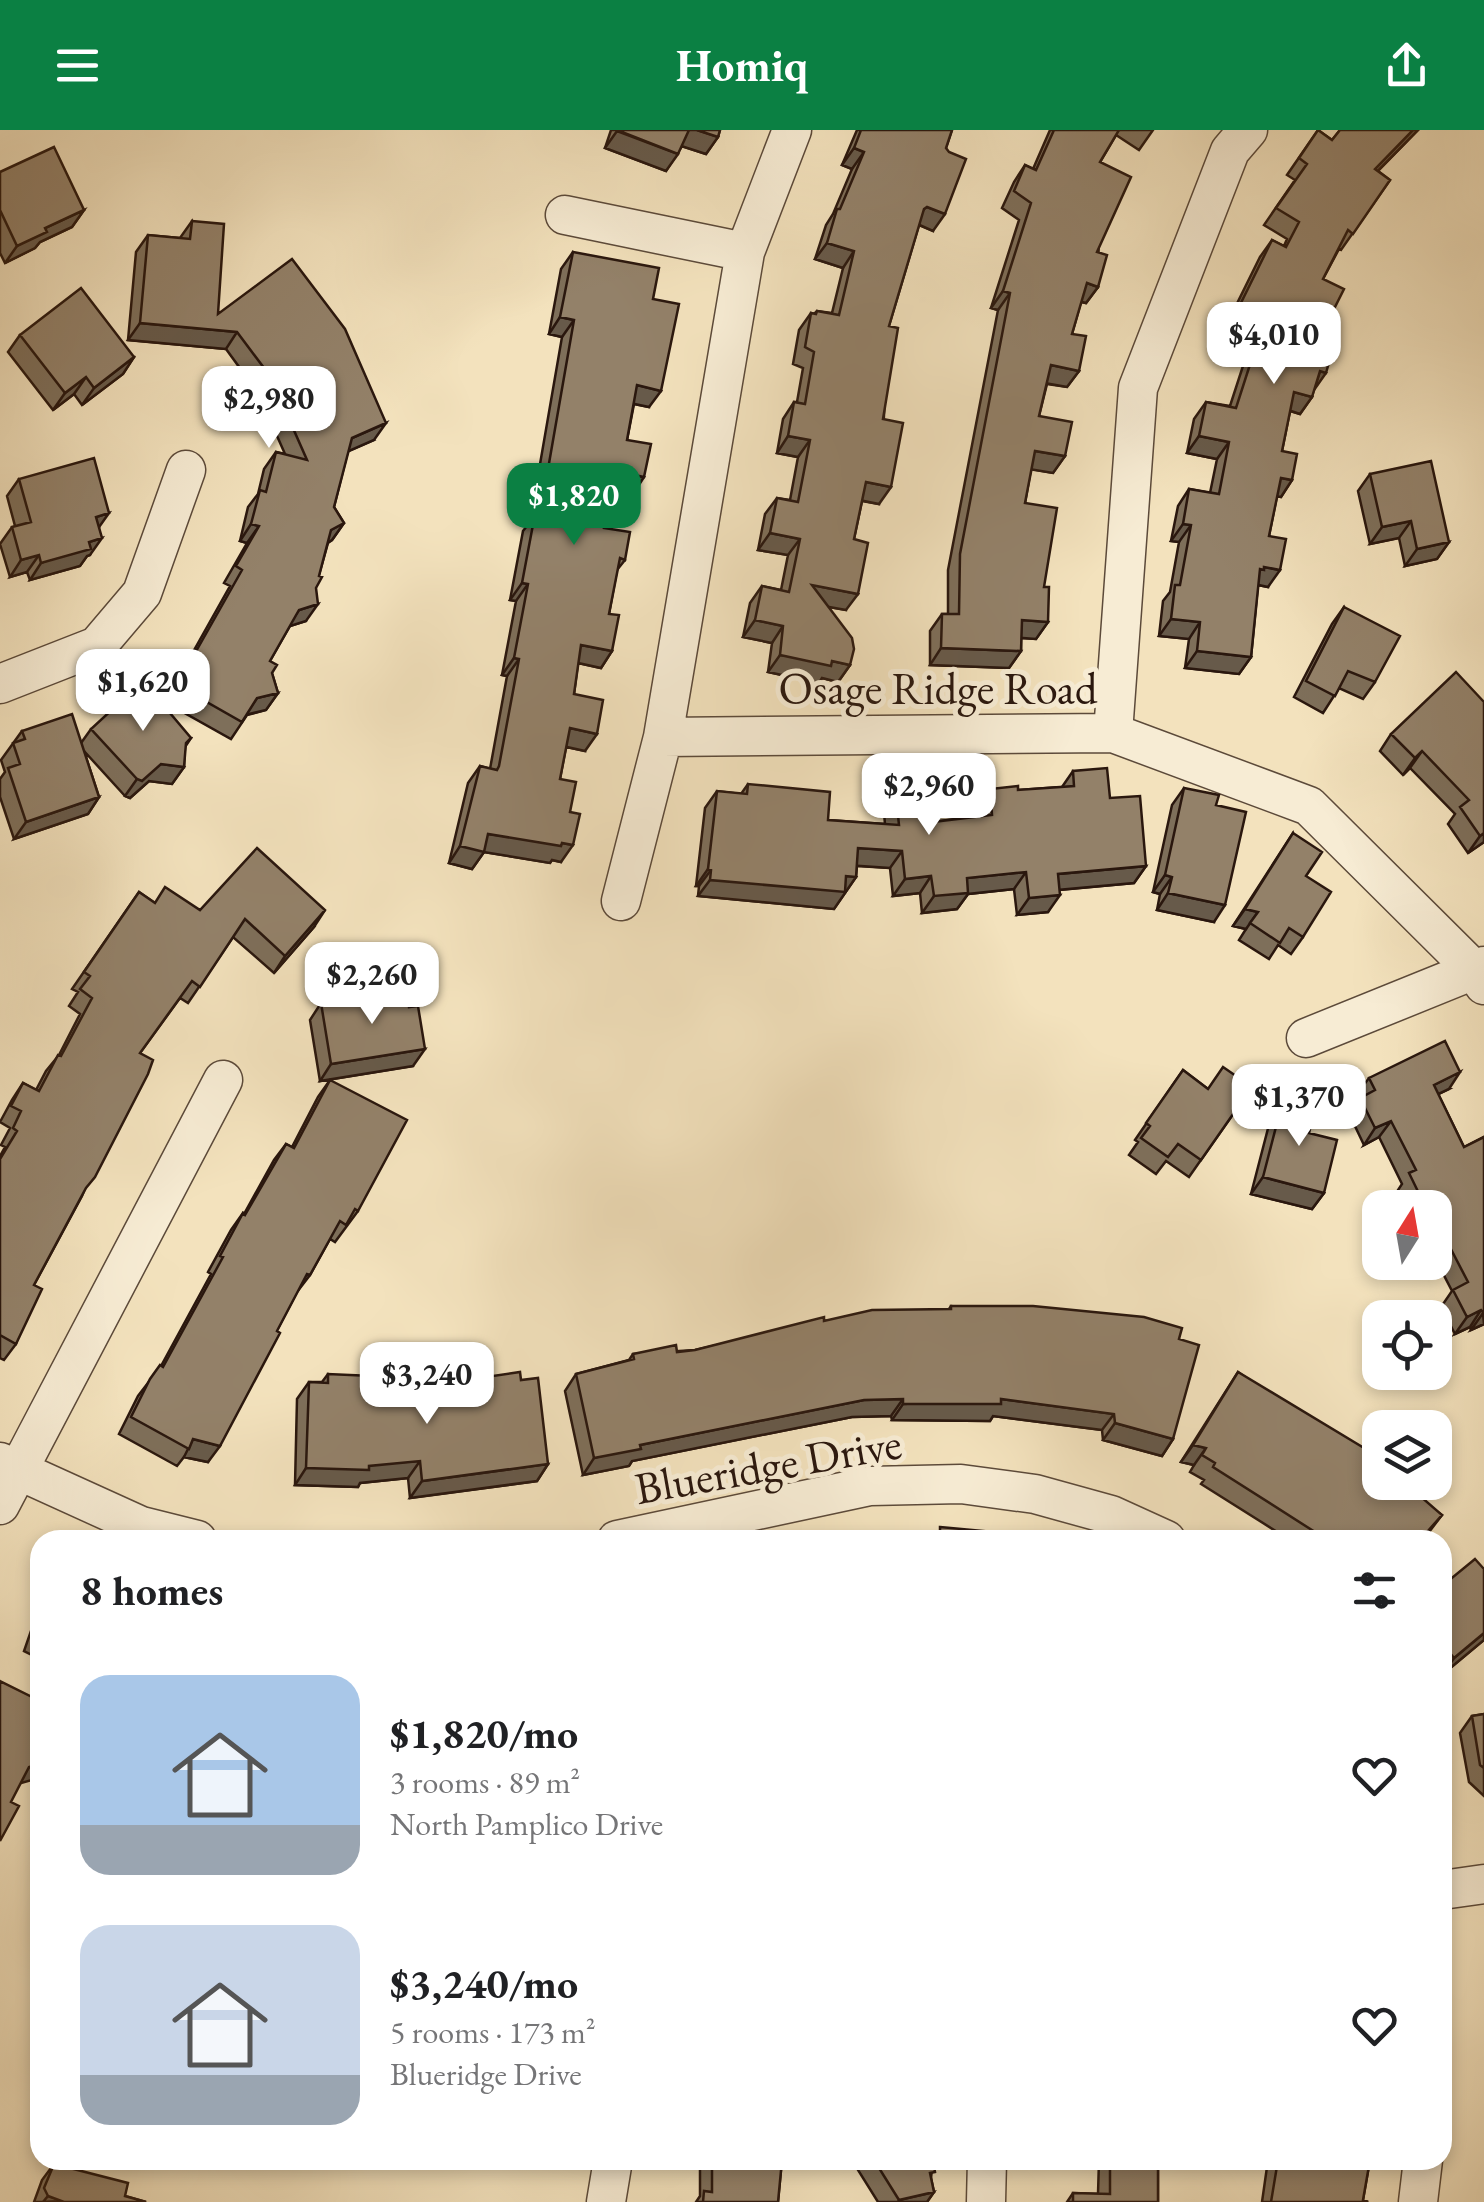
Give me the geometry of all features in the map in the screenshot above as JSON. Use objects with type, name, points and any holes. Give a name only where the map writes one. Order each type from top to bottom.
[{"type":"street","points":[[621,901],[663,737],[745,252],[792,130]]},
{"type":"street","points":[[1112,732],[1138,388],[1230,151],[1248,130]]},
{"type":"street","points":[[566,215],[745,252]]},
{"type":"street","points":[[0,684],[97,646],[142,594],[186,470]]},
{"type":"street","name":"Osage Ridge Road","points":[[663,737],[1112,732],[1309,806],[1481,974]]},
{"type":"street","points":[[1306,1038],[1481,974]]},
{"type":"street","points":[[0,1506],[9,1467],[222,1080]]},
{"type":"street","points":[[9,1467],[157,1530]]},
{"type":"street","name":"Blueridge Drive","points":[[669,1530],[870,1486],[961,1484],[1035,1494],[1111,1515],[1144,1530]]},
{"type":"street","points":[[1452,1889],[1484,1884]]},
{"type":"street","points":[[606,2202],[611,2170]]},
{"type":"street","points":[[986,2202],[987,2170]]},
{"type":"street","points":[[1418,2202],[1423,2170]]},
{"type":"building","points":[[617,130],[689,130],[678,154]]},
{"type":"building","points":[[697,130],[720,130],[718,137]]},
{"type":"building","points":[[861,130],[952,130],[946,148],[966,159],[945,214],[924,209],[889,326],[898,328],[883,419],[903,423],[891,487],[866,482],[854,539],[868,543],[858,594],[812,585],[852,638],[850,665],[832,661],[831,666],[780,655],[783,626],[755,620],[762,586],[789,592],[800,539],[770,533],[777,498],[798,502],[810,440],[788,436],[794,402],[805,404],[814,352],[805,347],[811,313],[839,315],[854,251],[827,243],[837,209],[864,152],[854,148]]},
{"type":"building","points":[[1054,130],[1119,130],[1100,162],[1131,177],[1097,252],[1107,255],[1098,287],[1087,283],[1072,334],[1086,336],[1079,371],[1051,365],[1039,416],[1072,422],[1065,456],[1035,451],[1025,503],[1057,508],[1044,587],[1049,587],[1048,622],[1022,620],[1021,651],[941,648],[942,614],[959,614],[960,554],[1010,293],[1003,291],[1031,203],[1014,191],[1025,165],[1036,170]]},
{"type":"building","points":[[1318,130],[1332,140],[1340,130],[1413,130],[1375,169],[1390,180],[1353,234],[1348,230],[1323,279],[1344,289],[1322,333],[1336,338],[1326,373],[1320,371],[1312,397],[1294,392],[1282,451],[1297,454],[1292,480],[1281,478],[1269,536],[1286,539],[1280,570],[1260,569],[1251,657],[1197,651],[1200,622],[1171,619],[1175,585],[1180,585],[1191,525],[1183,524],[1189,489],[1219,494],[1229,442],[1199,436],[1206,402],[1236,408],[1255,349],[1226,340],[1272,240],[1286,247],[1299,222],[1276,208],[1307,164],[1299,158]]},
{"type":"building","points":[[54,147],[84,210],[17,246],[0,210],[0,172]]},
{"type":"building","points":[[192,221],[224,224],[218,314],[292,259],[345,329],[386,423],[352,438],[334,507],[344,523],[331,530],[319,576],[322,577],[316,588],[318,604],[299,610],[270,661],[277,665],[272,673],[278,693],[257,698],[242,722],[177,685],[242,570],[236,566],[259,526],[251,524],[260,490],[266,492],[276,452],[307,460],[270,376],[237,332],[140,323],[148,235],[190,239]]},
{"type":"building","points":[[573,252],[659,268],[653,299],[679,304],[661,391],[637,385],[627,440],[651,444],[644,477],[615,471],[604,528],[630,532],[625,560],[620,558],[609,614],[619,615],[612,651],[581,645],[574,694],[603,700],[597,734],[570,728],[560,779],[576,782],[570,812],[580,814],[573,845],[488,834],[484,852],[460,846],[480,766],[497,770],[499,766],[519,659],[514,658],[528,584],[522,583],[535,514],[540,515],[574,320],[560,317]]},
{"type":"building","points":[[81,288],[134,357],[94,388],[86,377],[65,393],[20,335]]},
{"type":"building","points":[[94,458],[109,513],[96,517],[102,538],[89,542],[91,549],[41,563],[39,555],[21,560],[12,527],[31,522],[19,479]]},
{"type":"building","points":[[1431,461],[1449,542],[1417,549],[1411,521],[1382,527],[1370,474]]},
{"type":"building","points":[[1344,607],[1400,636],[1375,682],[1348,671],[1335,696],[1306,681]]},
{"type":"building","points":[[1456,672],[1484,702],[1484,833],[1480,836],[1460,807],[1469,800],[1422,751],[1415,758],[1391,734]]},
{"type":"building","points":[[143,681],[191,738],[186,743],[184,767],[161,764],[142,781],[91,729]]},
{"type":"building","points":[[72,714],[99,797],[26,822],[8,768],[20,764],[13,743],[25,739],[22,731]]},
{"type":"building","points":[[1107,768],[1110,798],[1140,796],[1146,866],[1058,874],[1060,895],[1029,898],[1026,872],[967,878],[968,893],[934,896],[931,876],[905,879],[902,851],[858,848],[856,877],[846,876],[845,892],[710,880],[717,791],[747,794],[748,784],[830,792],[828,820],[899,825],[896,796],[929,792],[932,822],[992,815],[990,789],[1074,786],[1073,771]]},
{"type":"building","points":[[1184,788],[1219,795],[1216,805],[1246,812],[1225,905],[1168,893],[1172,877],[1165,875]]},
{"type":"building","points":[[1293,833],[1322,852],[1306,876],[1331,892],[1303,937],[1289,928],[1280,943],[1250,923],[1258,912],[1245,909]]},
{"type":"building","points":[[257,848],[325,910],[285,956],[245,919],[200,987],[192,981],[140,1053],[153,1060],[148,1074],[34,1285],[42,1289],[16,1344],[0,1335],[0,1159],[17,1131],[13,1128],[21,1111],[11,1106],[23,1083],[39,1091],[58,1055],[61,1056],[92,998],[80,989],[90,976],[84,972],[139,892],[155,903],[165,887],[200,910]]},
{"type":"building","points":[[407,989],[409,1007],[418,1006],[425,1049],[331,1064],[321,1003]]},
{"type":"building","points":[[1445,1041],[1460,1072],[1434,1085],[1464,1147],[1484,1137],[1484,1313],[1481,1310],[1467,1317],[1453,1290],[1468,1282],[1452,1251],[1452,1190],[1417,1190],[1409,1173],[1416,1170],[1391,1121],[1375,1128],[1364,1106],[1364,1096],[1375,1090],[1369,1078]]},
{"type":"building","points":[[1223,1067],[1252,1087],[1201,1160],[1178,1144],[1168,1157],[1141,1138],[1150,1126],[1146,1123],[1183,1070],[1208,1089]]},
{"type":"building","points":[[330,1080],[407,1120],[358,1211],[355,1209],[346,1225],[340,1221],[310,1275],[307,1274],[220,1446],[193,1439],[189,1449],[131,1417],[150,1379],[160,1365],[163,1367],[243,1213],[286,1144],[294,1148]]},
{"type":"building","points":[[1284,1096],[1316,1104],[1309,1133],[1337,1140],[1324,1193],[1263,1177]]},
{"type":"building","points":[[1033,1306],[1144,1317],[1182,1328],[1179,1339],[1199,1345],[1173,1439],[1115,1423],[1114,1414],[1001,1399],[1001,1404],[864,1400],[640,1445],[641,1449],[594,1458],[576,1374],[634,1359],[633,1354],[676,1345],[677,1352],[695,1350],[824,1317],[824,1321],[872,1310]]},
{"type":"building","points":[[520,1372],[521,1380],[538,1378],[548,1464],[422,1481],[420,1461],[369,1466],[369,1470],[306,1468],[309,1382],[328,1383],[328,1374],[372,1376],[372,1394],[431,1387],[432,1392],[480,1387],[479,1378]]},
{"type":"building","points":[[1238,1372],[1362,1447],[1362,1500],[1425,1500],[1442,1515],[1429,1530],[1312,1530],[1213,1467],[1215,1463],[1202,1455],[1206,1448],[1193,1445]]},
{"type":"building","points":[[1475,1559],[1484,1569],[1484,1633],[1454,1658],[1452,1656],[1452,1578]]},
{"type":"building","points":[[0,1681],[30,1696],[30,1767],[11,1802],[19,1806],[0,1841]]},
{"type":"building","points":[[1484,1714],[1484,1768],[1480,1765],[1472,1716]]},
{"type":"building","points":[[52,2170],[77,2170],[128,2183],[125,2196],[146,2202],[64,2202],[48,2196],[44,2188]]},
{"type":"building","points":[[712,2170],[781,2170],[778,2202],[703,2202],[704,2191],[712,2192]]},
{"type":"building","points":[[880,2170],[935,2170],[930,2173],[934,2192],[899,2200]]},
{"type":"building","points":[[1110,2170],[1158,2170],[1158,2202],[1073,2202],[1073,2193],[1110,2194]]},
{"type":"building","points":[[1276,2170],[1368,2170],[1363,2200],[1368,2202],[1271,2202]]}]
